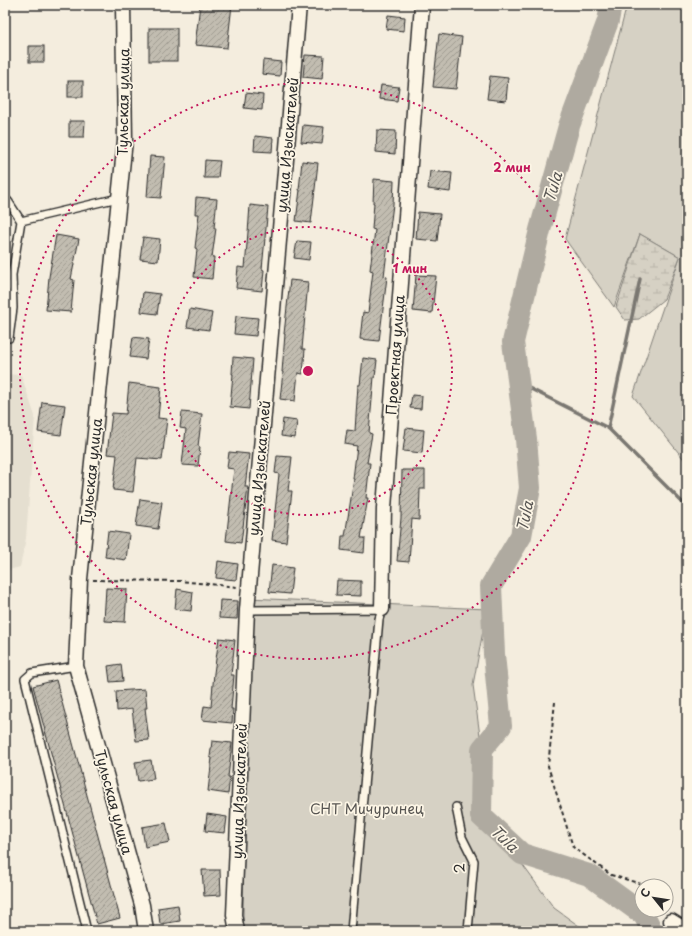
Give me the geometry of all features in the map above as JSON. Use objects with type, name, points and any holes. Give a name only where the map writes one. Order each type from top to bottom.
[{"type":"street","name":"Тульская улица","points":[[123,5],[125,140],[80,579],[76,666],[142,905],[146,931]]},
{"type":"street","name":"улица Изыскателей","points":[[236,931],[234,915],[247,604],[286,164],[298,5]]},
{"type":"street","name":"Проектная улица","points":[[382,610],[384,508],[422,5]]},
{"type":"street","points":[[671,921],[687,930]]},
{"type":"lane","points":[[21,221],[118,198]]},
{"type":"lane","points":[[5,201],[8,201],[21,221],[12,275],[13,308],[9,338]]},
{"type":"lane","points":[[5,288],[12,284]]},
{"type":"lane","points":[[247,604],[382,610],[379,619],[351,931]]},
{"type":"lane","points":[[76,666],[32,673],[25,679],[87,931]]},
{"type":"lane","name":"2","points":[[456,807],[462,837],[474,861],[468,931]]},
{"type":"path","points":[[80,579],[180,581],[240,587],[247,604]]},
{"type":"path","points":[[555,702],[548,766],[573,847],[610,875],[634,882]]},
{"type":"shaded area","points":[[5,374],[21,375],[35,416],[26,538],[20,567],[5,571]]},
{"type":"green space","points":[[627,5],[687,5],[687,463],[633,396],[680,257],[640,234],[614,307],[565,239]]},
{"type":"green space","points":[[640,234],[680,257],[664,299],[639,319],[625,320],[616,307]]},
{"type":"green space","name":"СНТ Мичуринец","points":[[248,598],[487,609],[473,685],[492,823],[554,908],[586,931],[244,931]]},
{"type":"building","points":[[200,5],[232,5],[227,48],[195,45]]},
{"type":"building","points":[[388,15],[405,17],[404,31],[386,29]]},
{"type":"building","points":[[149,28],[177,28],[177,61],[149,61]]},
{"type":"building","points":[[439,34],[462,37],[456,89],[433,87]]},
{"type":"building","points":[[29,46],[44,46],[44,62],[29,62]]},
{"type":"building","points":[[305,55],[324,56],[322,79],[303,77]]},
{"type":"building","points":[[263,60],[281,62],[280,76],[262,74]]},
{"type":"building","points":[[490,76],[508,78],[506,101],[487,99]]},
{"type":"building","points":[[68,81],[83,81],[83,97],[68,97]]},
{"type":"building","points":[[381,85],[399,87],[397,101],[379,99]]},
{"type":"building","points":[[246,93],[263,95],[262,110],[244,108]]},
{"type":"building","points":[[69,121],[85,121],[84,137],[69,137]]},
{"type":"building","points":[[303,125],[324,127],[322,144],[301,142]]},
{"type":"building","points":[[377,130],[396,131],[395,154],[376,152]]},
{"type":"building","points":[[255,136],[273,138],[272,152],[254,151]]},
{"type":"building","points":[[150,156],[165,157],[161,198],[147,197]]},
{"type":"building","points":[[205,160],[220,161],[218,178],[204,178]]},
{"type":"building","points":[[302,161],[318,163],[311,223],[296,221]]},
{"type":"building","points":[[430,171],[452,173],[450,192],[428,189]]},
{"type":"building","points":[[374,179],[394,181],[393,204],[384,276],[387,277],[379,341],[360,339],[363,312],[368,313],[373,271],[370,270],[375,230],[372,229]]},
{"type":"building","points":[[196,197],[217,199],[214,228],[216,228],[212,257],[214,257],[212,279],[194,277],[197,249],[195,248],[199,214],[195,214]]},
{"type":"building","points":[[250,205],[268,207],[262,269],[264,270],[262,291],[236,288],[238,267],[245,268]]},
{"type":"building","points":[[418,212],[440,214],[437,241],[416,239]]},
{"type":"building","points":[[56,235],[79,239],[71,279],[74,280],[71,312],[46,310],[49,277]]},
{"type":"building","points":[[143,237],[160,239],[158,261],[140,259]]},
{"type":"building","points":[[297,241],[311,242],[309,260],[294,258]]},
{"type":"building","points":[[416,275],[436,276],[432,313],[413,311]]},
{"type":"building","points":[[290,280],[308,282],[302,349],[305,349],[303,374],[298,373],[295,401],[280,399],[283,372],[284,334]]},
{"type":"building","points":[[143,292],[160,294],[157,314],[141,312]]},
{"type":"building","points":[[190,309],[212,313],[209,330],[187,327]]},
{"type":"building","points":[[236,316],[258,318],[256,336],[234,334]]},
{"type":"building","points":[[133,337],[149,339],[146,359],[130,357]]},
{"type":"building","points":[[233,357],[253,359],[249,409],[230,407]]},
{"type":"building","points":[[363,358],[377,360],[369,433],[372,434],[367,463],[370,463],[366,498],[368,498],[361,538],[365,538],[364,553],[341,550],[342,536],[345,536],[354,479],[357,446],[345,444],[347,430],[355,431],[358,385],[360,385]]},
{"type":"building","points":[[129,383],[161,387],[158,418],[167,419],[162,460],[137,458],[133,492],[113,490],[117,455],[107,454],[112,413],[126,414]]},
{"type":"building","points":[[412,395],[422,396],[421,409],[410,408]]},
{"type":"building","points":[[42,402],[65,405],[61,435],[38,432]]},
{"type":"building","points":[[182,412],[202,414],[198,446],[200,447],[198,466],[182,465],[186,429],[180,428]]},
{"type":"building","points":[[283,419],[297,421],[295,438],[281,436]]},
{"type":"building","points":[[406,428],[424,430],[422,453],[403,451]]},
{"type":"building","points":[[229,452],[249,454],[245,487],[248,487],[241,543],[226,541],[234,469],[227,468]]},
{"type":"building","points":[[277,456],[292,457],[288,491],[292,491],[286,542],[272,540],[279,474],[275,473]]},
{"type":"building","points":[[402,470],[425,470],[425,489],[420,489],[419,520],[412,519],[409,562],[397,561],[401,518]]},
{"type":"building","points":[[140,499],[162,502],[158,529],[136,526]]},
{"type":"building","points":[[108,531],[129,534],[126,560],[105,557]]},
{"type":"building","points":[[218,561],[238,564],[236,580],[216,578]]},
{"type":"building","points":[[272,565],[293,568],[290,594],[269,592]]},
{"type":"building","points":[[337,580],[361,581],[361,596],[336,595]]},
{"type":"building","points":[[106,588],[127,589],[125,622],[104,621]]},
{"type":"building","points":[[177,589],[193,592],[191,611],[175,609]]},
{"type":"building","points":[[220,600],[238,601],[237,619],[219,618]]},
{"type":"building","points":[[219,638],[235,640],[231,675],[234,675],[231,709],[233,709],[232,723],[202,720],[204,706],[211,707]]},
{"type":"building","points":[[121,664],[123,681],[110,682],[108,666]]},
{"type":"building","points":[[56,680],[120,918],[97,924],[33,686]]},
{"type":"building","points":[[145,689],[147,708],[145,708],[149,740],[136,741],[132,709],[117,711],[116,691]]},
{"type":"building","points":[[212,741],[232,743],[228,777],[230,777],[228,794],[208,791],[212,758],[210,757]]},
{"type":"building","points":[[151,760],[154,779],[138,781],[135,762]]},
{"type":"building","points":[[207,814],[227,817],[225,833],[205,831]]},
{"type":"building","points":[[166,823],[170,842],[145,847],[142,827]]},
{"type":"building","points":[[202,870],[220,870],[221,895],[204,896]]},
{"type":"building","points":[[178,905],[180,921],[160,924],[158,908]]},
{"type":"waterway","name":"Tula","points":[[611,5],[608,21],[569,126],[540,230],[513,342],[526,439],[530,488],[521,536],[491,586],[494,654],[501,726],[482,749],[481,816],[522,854],[589,875],[644,915],[652,931]]},
{"type":"waterway","points":[[608,428],[640,279]]},
{"type":"waterway","points":[[513,342],[523,385],[608,428],[687,507]]}]
